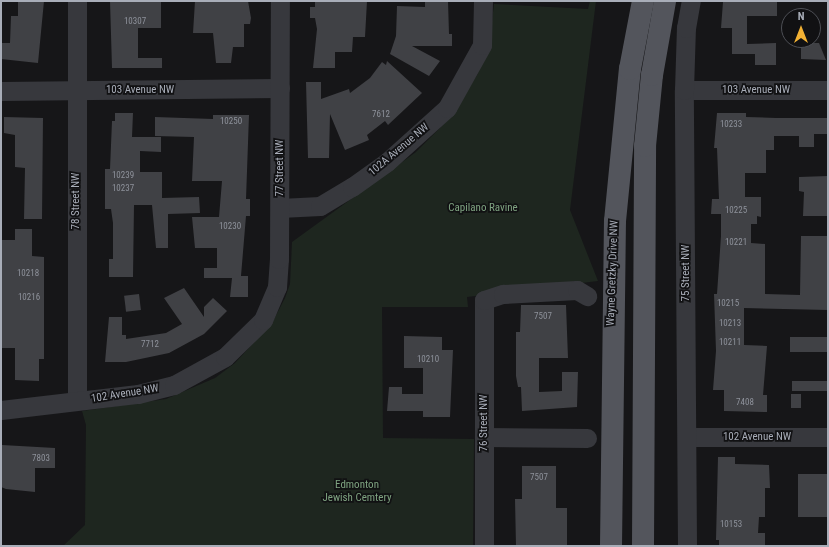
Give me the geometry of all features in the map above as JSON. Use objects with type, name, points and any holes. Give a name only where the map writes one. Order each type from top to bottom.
[{"type":"main road","name":"Wayne Gretzky Drive NW","points":[[611,546],[615,221],[630,69],[642,1]]},
{"type":"main road","points":[[643,546],[645,146],[652,75],[665,1]]},
{"type":"street","name":"78 Street NW","points":[[77,1],[77,400]]},
{"type":"street","name":"77 Street NW","points":[[255,330],[269,310],[277,287],[280,208],[280,1]]},
{"type":"street","name":"102A Avenue NW","points":[[280,208],[320,206],[388,162],[447,108],[482,45],[483,1]]},
{"type":"street","name":"75 Street NW","points":[[687,546],[684,90],[686,28],[692,1]]},
{"type":"street","name":"103 Avenue NW","points":[[1,91],[280,88]]},
{"type":"street","name":"103 Avenue NW","points":[[684,90],[828,90]]},
{"type":"street","name":"76 Street NW","points":[[484,546],[484,300],[503,294],[577,290],[587,296]]},
{"type":"street","name":"102 Avenue NW","points":[[1,410],[138,394],[174,384],[225,358],[255,330]]},
{"type":"street","points":[[484,437],[587,438]]},
{"type":"street","name":"102 Avenue NW","points":[[687,438],[828,438]]},
{"type":"green space","name":"Capilano Ravine","points":[[590,1],[596,1],[570,210],[598,281],[467,297],[468,307],[382,307],[383,438],[474,439],[473,546],[63,546],[85,525],[86,425],[82,411],[166,399],[215,378],[235,363],[272,323],[285,298],[290,284],[292,242],[416,152],[451,117],[477,75],[489,48],[494,4],[588,9]]},
{"type":"building","points":[[18,1],[44,1],[38,63],[1,59],[1,43],[10,43],[11,16],[18,16]]},
{"type":"building","points":[[110,1],[161,1],[161,28],[138,28],[138,58],[162,58],[162,68],[112,68]]},
{"type":"building","points":[[195,1],[248,1],[251,18],[250,24],[244,24],[244,47],[233,47],[231,63],[216,63],[213,33],[193,33]]},
{"type":"building","points":[[315,1],[367,1],[365,37],[353,37],[352,52],[335,52],[335,68],[313,68],[317,29],[315,18],[310,18],[310,7],[315,7]]},
{"type":"building","points":[[425,1],[448,1],[449,34],[452,34],[452,46],[412,46],[440,61],[429,76],[390,54],[396,36],[397,6],[425,7]]},
{"type":"building","points":[[777,1],[777,16],[747,16],[747,44],[776,43],[776,65],[755,65],[755,54],[732,54],[732,28],[721,28],[723,2]]},
{"type":"building","points":[[801,48],[821,48],[826,60],[801,59]]},
{"type":"building","points":[[387,61],[422,93],[388,125],[385,121],[367,135],[369,140],[345,150],[330,114],[329,158],[308,158],[306,82],[321,82],[321,99],[349,89],[350,93],[370,78],[382,62],[386,65]]},
{"type":"building","points":[[115,113],[133,113],[132,137],[161,137],[161,152],[140,151],[140,172],[162,172],[162,198],[199,197],[200,213],[168,214],[168,248],[156,248],[152,205],[134,205],[133,277],[109,277],[109,259],[113,259],[113,223],[111,209],[105,209],[105,169],[110,169],[112,121],[115,121]]},
{"type":"building","points":[[717,113],[746,113],[746,117],[828,118],[828,134],[814,134],[814,147],[799,147],[799,136],[774,136],[774,150],[766,150],[766,173],[745,173],[745,197],[761,197],[761,217],[757,216],[757,224],[751,224],[751,243],[765,244],[765,294],[800,295],[801,236],[828,236],[828,310],[744,308],[744,345],[767,346],[763,395],[767,395],[767,412],[724,411],[724,390],[713,390],[716,351],[714,294],[717,294],[721,236],[721,214],[711,214],[712,199],[719,199],[717,148],[714,148]]},
{"type":"building","points":[[213,115],[249,115],[246,199],[250,199],[250,216],[246,216],[241,276],[248,276],[248,297],[230,297],[232,278],[204,278],[204,268],[217,268],[217,248],[195,248],[192,217],[219,217],[222,181],[192,181],[194,137],[155,136],[155,117],[213,119]]},
{"type":"building","points":[[4,117],[43,118],[42,219],[24,219],[25,168],[15,167],[15,135],[4,133]]},
{"type":"building","points":[[828,176],[828,216],[803,216],[804,192],[799,191],[799,177]]},
{"type":"building","points":[[15,229],[32,229],[32,256],[44,257],[44,359],[39,359],[39,381],[15,380],[15,348],[1,348],[1,240],[15,240]]},
{"type":"building","points":[[184,288],[204,317],[204,307],[213,298],[227,311],[204,334],[169,353],[126,362],[105,362],[109,317],[122,317],[122,335],[126,335],[126,339],[166,333],[182,324],[164,298]]},
{"type":"building","points":[[139,294],[141,310],[126,312],[124,296]]},
{"type":"building","points":[[521,305],[566,305],[568,358],[539,358],[539,392],[562,391],[562,372],[578,372],[577,407],[522,411],[521,387],[518,387],[516,376],[516,332],[520,332]]},
{"type":"building","points":[[404,336],[442,337],[442,350],[453,350],[450,417],[423,417],[423,411],[387,411],[389,387],[402,387],[402,394],[423,394],[423,368],[404,368]]},
{"type":"building","points":[[790,337],[828,337],[828,352],[790,352]]},
{"type":"building","points":[[792,381],[828,381],[828,391],[792,391]]},
{"type":"building","points":[[791,394],[801,394],[801,408],[791,408]]},
{"type":"building","points":[[2,445],[55,448],[55,468],[35,468],[35,492],[6,489],[1,487]]},
{"type":"building","points":[[718,457],[735,457],[735,464],[769,465],[770,488],[765,488],[765,517],[759,517],[758,533],[765,533],[765,546],[719,546],[719,540],[716,540]]},
{"type":"building","points":[[522,466],[556,466],[556,508],[567,508],[567,546],[516,546],[515,499],[522,499]]},
{"type":"building","points":[[798,474],[828,474],[828,517],[798,517]]},
{"type":"park label","name":"Edmonton Jewish Cemtery","points":[[357,492]]}]
